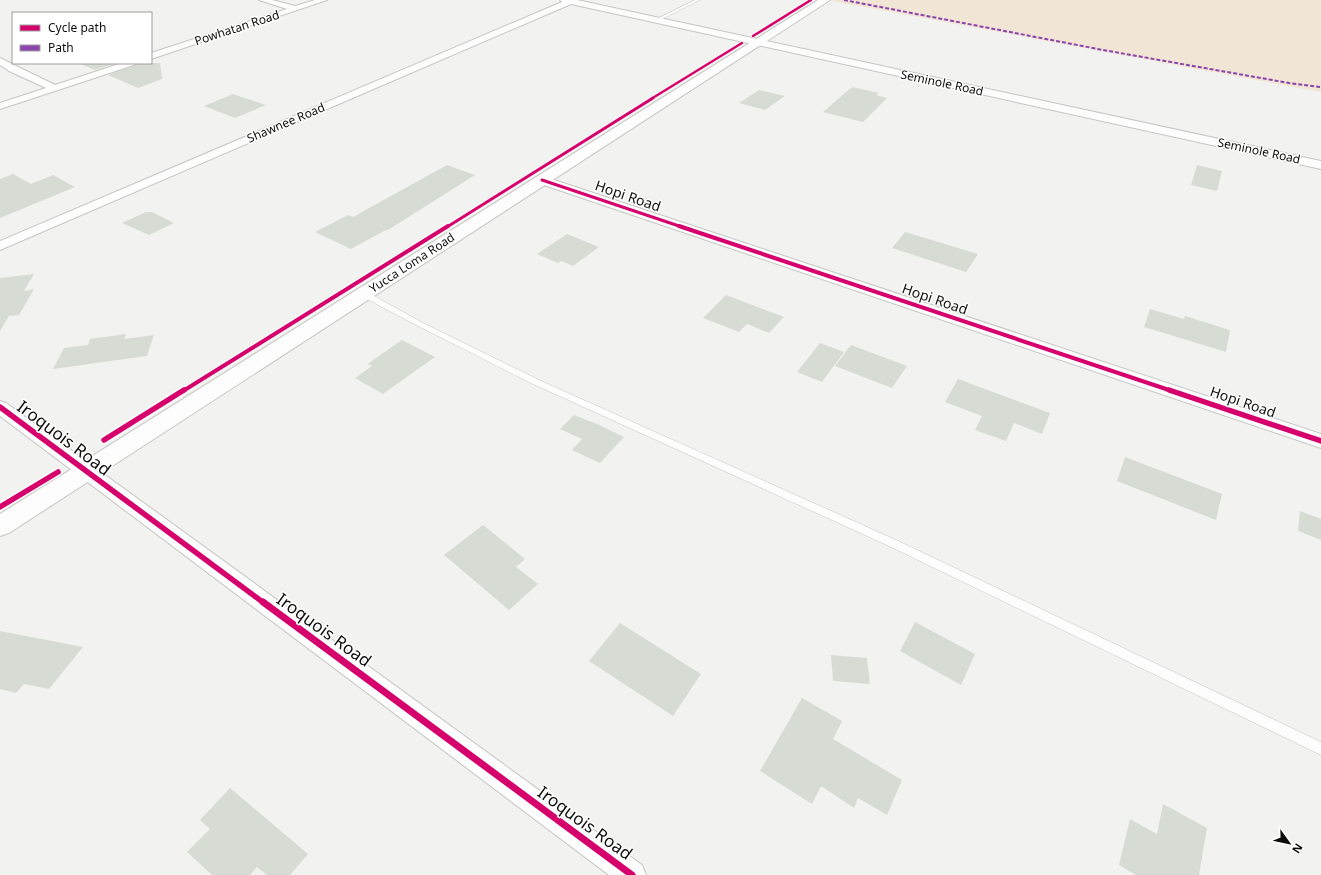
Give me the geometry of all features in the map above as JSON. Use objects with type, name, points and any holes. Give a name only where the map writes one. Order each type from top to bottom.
[{"type":"main road","name":"Yucca Loma Road","points":[[0,526],[825,0]]},
{"type":"street","points":[[263,0],[296,9]]},
{"type":"street","name":"Powhatan Road","points":[[152,56],[323,0]]},
{"type":"street","name":"Seminole Road","points":[[569,0],[1321,165]]},
{"type":"street","name":"Shawnee Road","points":[[0,246],[569,0]]},
{"type":"street","points":[[0,61],[12,69],[55,88]]},
{"type":"street","points":[[0,106],[128,64]]},
{"type":"street","name":"Hopi Road","points":[[542,180],[1321,441]]},
{"type":"street","name":"Iroquois Road","points":[[0,407],[85,472],[632,875]]},
{"type":"lane","points":[[658,20],[698,0]]},
{"type":"lane","points":[[364,294],[441,336],[629,425],[833,516],[1321,750]]},
{"type":"shaded area","points":[[833,0],[1321,0],[1321,92],[832,1]]},
{"type":"building","points":[[160,63],[162,79],[138,88],[108,75],[137,64]]},
{"type":"building","points":[[81,64],[114,64],[95,70]]},
{"type":"building","points":[[852,87],[879,93],[876,95],[887,98],[863,122],[823,112]]},
{"type":"building","points":[[759,90],[785,96],[765,110],[739,103]]},
{"type":"building","points":[[233,94],[266,105],[235,118],[204,106]]},
{"type":"building","points":[[447,165],[475,175],[388,230],[351,249],[315,232],[348,215],[353,217]]},
{"type":"building","points":[[1197,165],[1222,171],[1217,191],[1191,185]]},
{"type":"building","points":[[13,174],[31,184],[53,175],[75,187],[0,218],[0,179]]},
{"type":"building","points":[[146,212],[152,212],[174,223],[149,235],[122,223]]},
{"type":"building","points":[[905,232],[978,254],[966,272],[892,248]]},
{"type":"building","points":[[567,234],[599,247],[573,266],[561,261],[558,263],[537,254]]},
{"type":"building","points":[[34,274],[24,291],[34,289],[19,315],[9,316],[0,331],[0,278]]},
{"type":"building","points":[[726,295],[784,317],[769,333],[747,324],[739,332],[703,318]]},
{"type":"building","points":[[1150,309],[1184,319],[1185,316],[1230,330],[1226,352],[1144,327]]},
{"type":"building","points":[[126,334],[124,339],[154,335],[147,356],[53,369],[64,348],[88,345],[90,339]]},
{"type":"building","points":[[402,340],[435,357],[383,394],[355,378],[372,366],[368,364]]},
{"type":"building","points":[[820,343],[844,352],[822,382],[797,372]]},
{"type":"building","points":[[851,345],[907,366],[892,388],[835,366]]},
{"type":"building","points":[[958,379],[1050,413],[1042,434],[1014,423],[1006,441],[975,430],[982,416],[945,402]]},
{"type":"building","points":[[574,415],[624,437],[600,463],[572,450],[582,439],[560,429]]},
{"type":"building","points":[[1125,457],[1222,494],[1216,520],[1117,481]]},
{"type":"building","points":[[1300,511],[1321,519],[1321,540],[1298,531]]},
{"type":"building","points":[[483,525],[525,559],[516,567],[538,584],[509,610],[444,555]]},
{"type":"building","points":[[915,622],[975,654],[961,685],[900,651]]},
{"type":"building","points":[[620,623],[701,674],[673,716],[589,661]]},
{"type":"building","points":[[0,631],[83,647],[49,689],[24,684],[16,693],[0,689]]},
{"type":"building","points":[[831,655],[867,658],[870,684],[833,681]]},
{"type":"building","points":[[802,698],[842,721],[833,739],[902,780],[887,815],[858,798],[854,808],[821,786],[812,804],[760,771]]},
{"type":"building","points":[[230,788],[308,854],[290,875],[267,875],[257,867],[250,875],[212,875],[187,852],[210,829],[200,820]]},
{"type":"building","points":[[1163,804],[1207,828],[1199,875],[1136,875],[1119,865],[1130,819],[1157,834]]},
{"type":"marked path","points":[[844,0],[1103,50],[1289,83],[1321,87]]},
{"type":"cycle path","points":[[753,36],[811,0]]},
{"type":"cycle path","points":[[104,440],[742,43]]},
{"type":"cycle path","points":[[542,180],[1321,441]]},
{"type":"cycle path","points":[[0,407],[632,875]]},
{"type":"cycle path","points":[[0,507],[58,472]]}]
